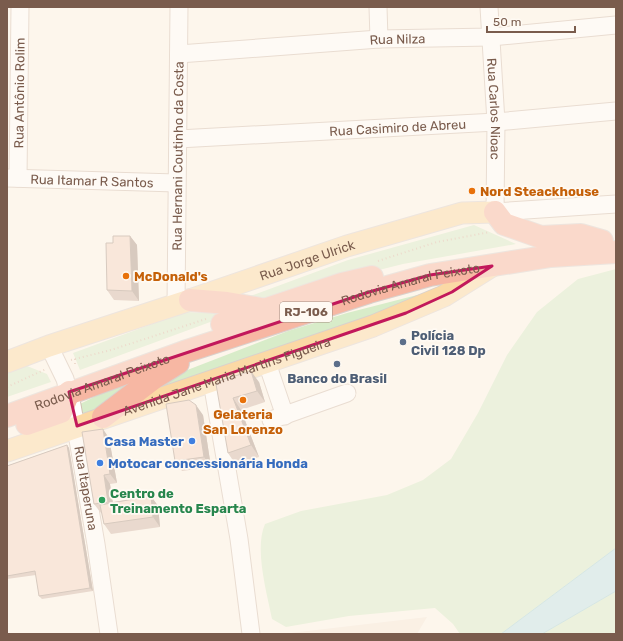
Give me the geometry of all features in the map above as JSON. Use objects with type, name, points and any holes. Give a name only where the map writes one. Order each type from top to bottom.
[{"type":"highway","points":[[495,212],[504,224],[541,237],[581,235],[611,245]]},
{"type":"highway","name":"Rodovia Amaral Peixoto","points":[[7,416],[67,386],[263,310],[342,284],[424,264],[560,243],[611,245]]},
{"type":"highway","name":"Rodovia Amaral Peixoto","points":[[7,401],[67,386],[224,339],[369,292],[430,275],[492,266],[611,245]]},
{"type":"highway","points":[[183,303],[227,303],[263,310]]},
{"type":"highway","points":[[103,417],[171,367],[224,339]]},
{"type":"highway","points":[[7,431],[61,412],[67,386]]},
{"type":"main road","name":"Rua Jorge Ulrick","points":[[7,362],[49,346],[183,303],[347,246],[462,213],[495,212]]},
{"type":"main road","name":"Avenida Jane Maria Martins Figueira","points":[[7,451],[373,326],[444,296],[492,266]]},
{"type":"main road","points":[[430,275],[444,296]]},
{"type":"street","name":"Rua Antônio Rolim","points":[[12,178],[20,7]]},
{"type":"street","name":"Rua Hernani Coutinho da Costa","points":[[179,7],[178,139],[176,183],[183,303]]},
{"type":"street","points":[[378,7],[379,39]]},
{"type":"street","name":"Rua Carlos Nioac","points":[[489,7],[496,122],[495,212]]},
{"type":"street","name":"Rua Nilza","points":[[179,54],[379,39],[491,36],[616,25]]},
{"type":"street","name":"Rua Casimiro de Abreu","points":[[178,139],[496,122],[616,111]]},
{"type":"street","name":"Rua Itamar R Santos","points":[[12,178],[176,183]]},
{"type":"street","name":"Rua Jorge Ulrick","points":[[495,212],[616,204]]},
{"type":"street","name":"Rua Itaperuna","points":[[49,346],[67,386],[77,426],[109,634]]},
{"type":"street","points":[[267,363],[278,418],[347,393]]},
{"type":"street","points":[[212,382],[239,539],[251,634]]},
{"type":"highlighted area","points":[[492,266],[452,292],[406,313],[77,426],[69,392],[369,292],[430,275]]},
{"type":"shaded area","points":[[427,617],[417,634],[282,634]]},
{"type":"green space","points":[[474,225],[516,244],[403,264],[347,278],[264,304],[232,300],[253,295],[348,260]]},
{"type":"green space","points":[[616,269],[616,548],[501,634],[460,634],[453,624],[435,608],[349,616],[286,627],[272,619],[262,571],[261,558],[262,534],[265,524],[301,511],[387,495],[423,480],[451,459],[478,413],[507,355],[537,312],[578,279]]},
{"type":"green space","points":[[425,293],[426,300],[144,394],[177,374],[288,331],[347,313]]},
{"type":"green space","points":[[185,312],[232,314],[80,370],[73,353]]},
{"type":"green space","points":[[27,366],[47,374],[51,382],[7,397],[7,372]]},
{"type":"green space","points":[[134,382],[106,408],[82,418],[78,405],[96,396]]},
{"type":"green space","points":[[616,591],[616,634],[542,634]]},
{"type":"water","points":[[616,548],[616,591],[542,634],[501,634]]},
{"type":"building","points":[[113,236],[130,236],[132,291],[107,290],[106,243],[113,243]]},
{"type":"building","points":[[251,371],[257,391],[233,398],[251,445],[228,453],[216,384],[222,380]]},
{"type":"building","name":"Casa Master","points":[[189,400],[196,405],[204,457],[175,461],[166,404]]},
{"type":"building","name":"Motocar concessionária Honda","points":[[103,429],[110,474],[104,475],[108,502],[94,504],[82,432]]},
{"type":"building","points":[[67,445],[90,588],[39,596],[35,571],[7,576],[7,466]]},
{"type":"building","points":[[151,496],[153,517],[104,524],[100,505]]},
{"type":"place","name":"Nord Steackhouse","points":[[472,191]]},
{"type":"place","name":"McDonald's","points":[[126,276]]},
{"type":"place","name":"Polícia Civil 128 Dp","points":[[403,342]]},
{"type":"place","name":"Banco do Brasil","points":[[337,364]]},
{"type":"place","name":"Gelateria San Lorenzo","points":[[243,400]]},
{"type":"place","name":"Casa Master","points":[[192,441]]},
{"type":"place","name":"Motocar concessionária Honda","points":[[100,463]]},
{"type":"place","name":"Centro de Treinamento Esparta","points":[[102,500]]}]
